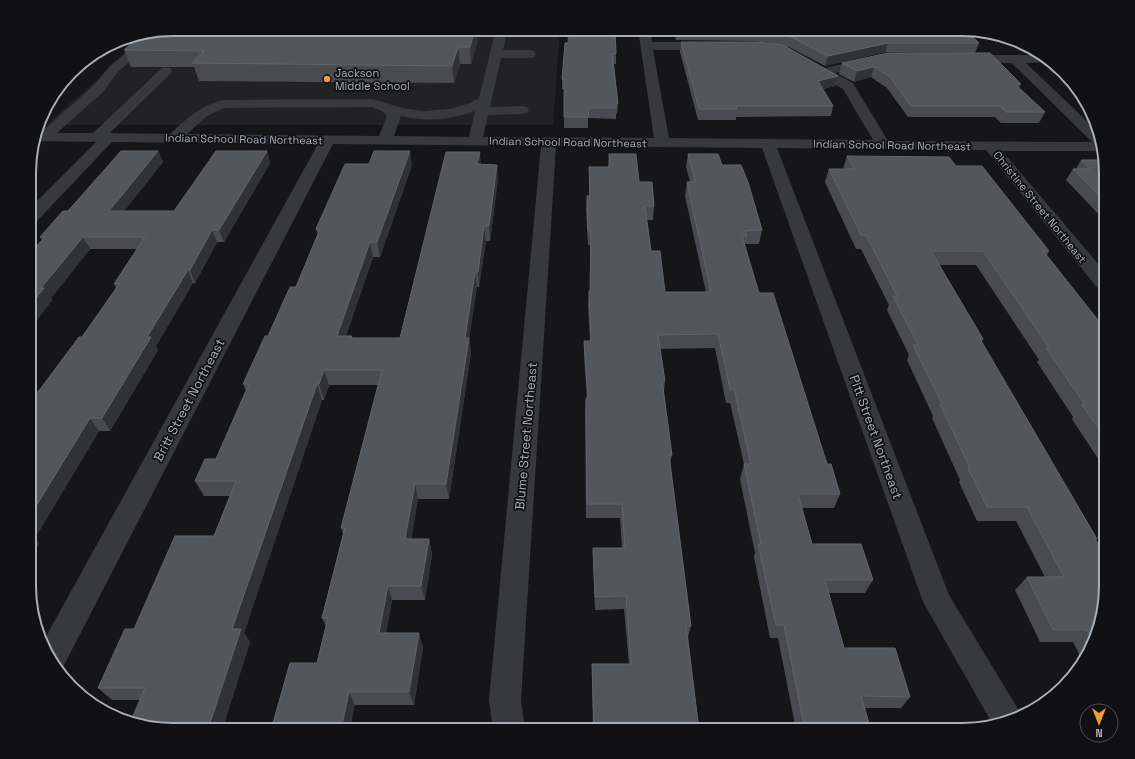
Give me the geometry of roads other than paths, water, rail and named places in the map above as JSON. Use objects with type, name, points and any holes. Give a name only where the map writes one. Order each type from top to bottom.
[{"type":"street","points":[[475,141],[500,36]]},
{"type":"street","points":[[645,36],[662,143]]},
{"type":"street","points":[[41,136],[98,89],[113,70],[148,39]]},
{"type":"street","points":[[646,46],[724,46]]},
{"type":"street","points":[[496,54],[530,54]]},
{"type":"street","points":[[791,55],[848,86],[883,145]]},
{"type":"street","points":[[954,59],[1038,59]]},
{"type":"street","points":[[1015,59],[1093,135]]},
{"type":"street","points":[[823,72],[878,60]]},
{"type":"street","points":[[36,211],[166,71]]},
{"type":"street","points":[[174,138],[209,107],[223,104],[373,104],[408,114],[447,114],[484,105],[520,116],[510,141]]},
{"type":"street","points":[[385,140],[394,116],[387,108]]},
{"type":"street","name":"Indian School Road Northeast","points":[[41,137],[1096,147]]},
{"type":"street","name":"Britt Street Northeast","points":[[54,653],[328,140]]},
{"type":"street","name":"Blume Street Northeast","points":[[508,723],[505,700],[549,142]]},
{"type":"street","name":"Pitt Street Northeast","points":[[768,144],[937,602],[1005,716]]},
{"type":"street","name":"Christine Street Northeast","points":[[990,146],[1099,278]]},
{"type":"place","name":"Jackson Middle School","points":[[327,79]]}]
